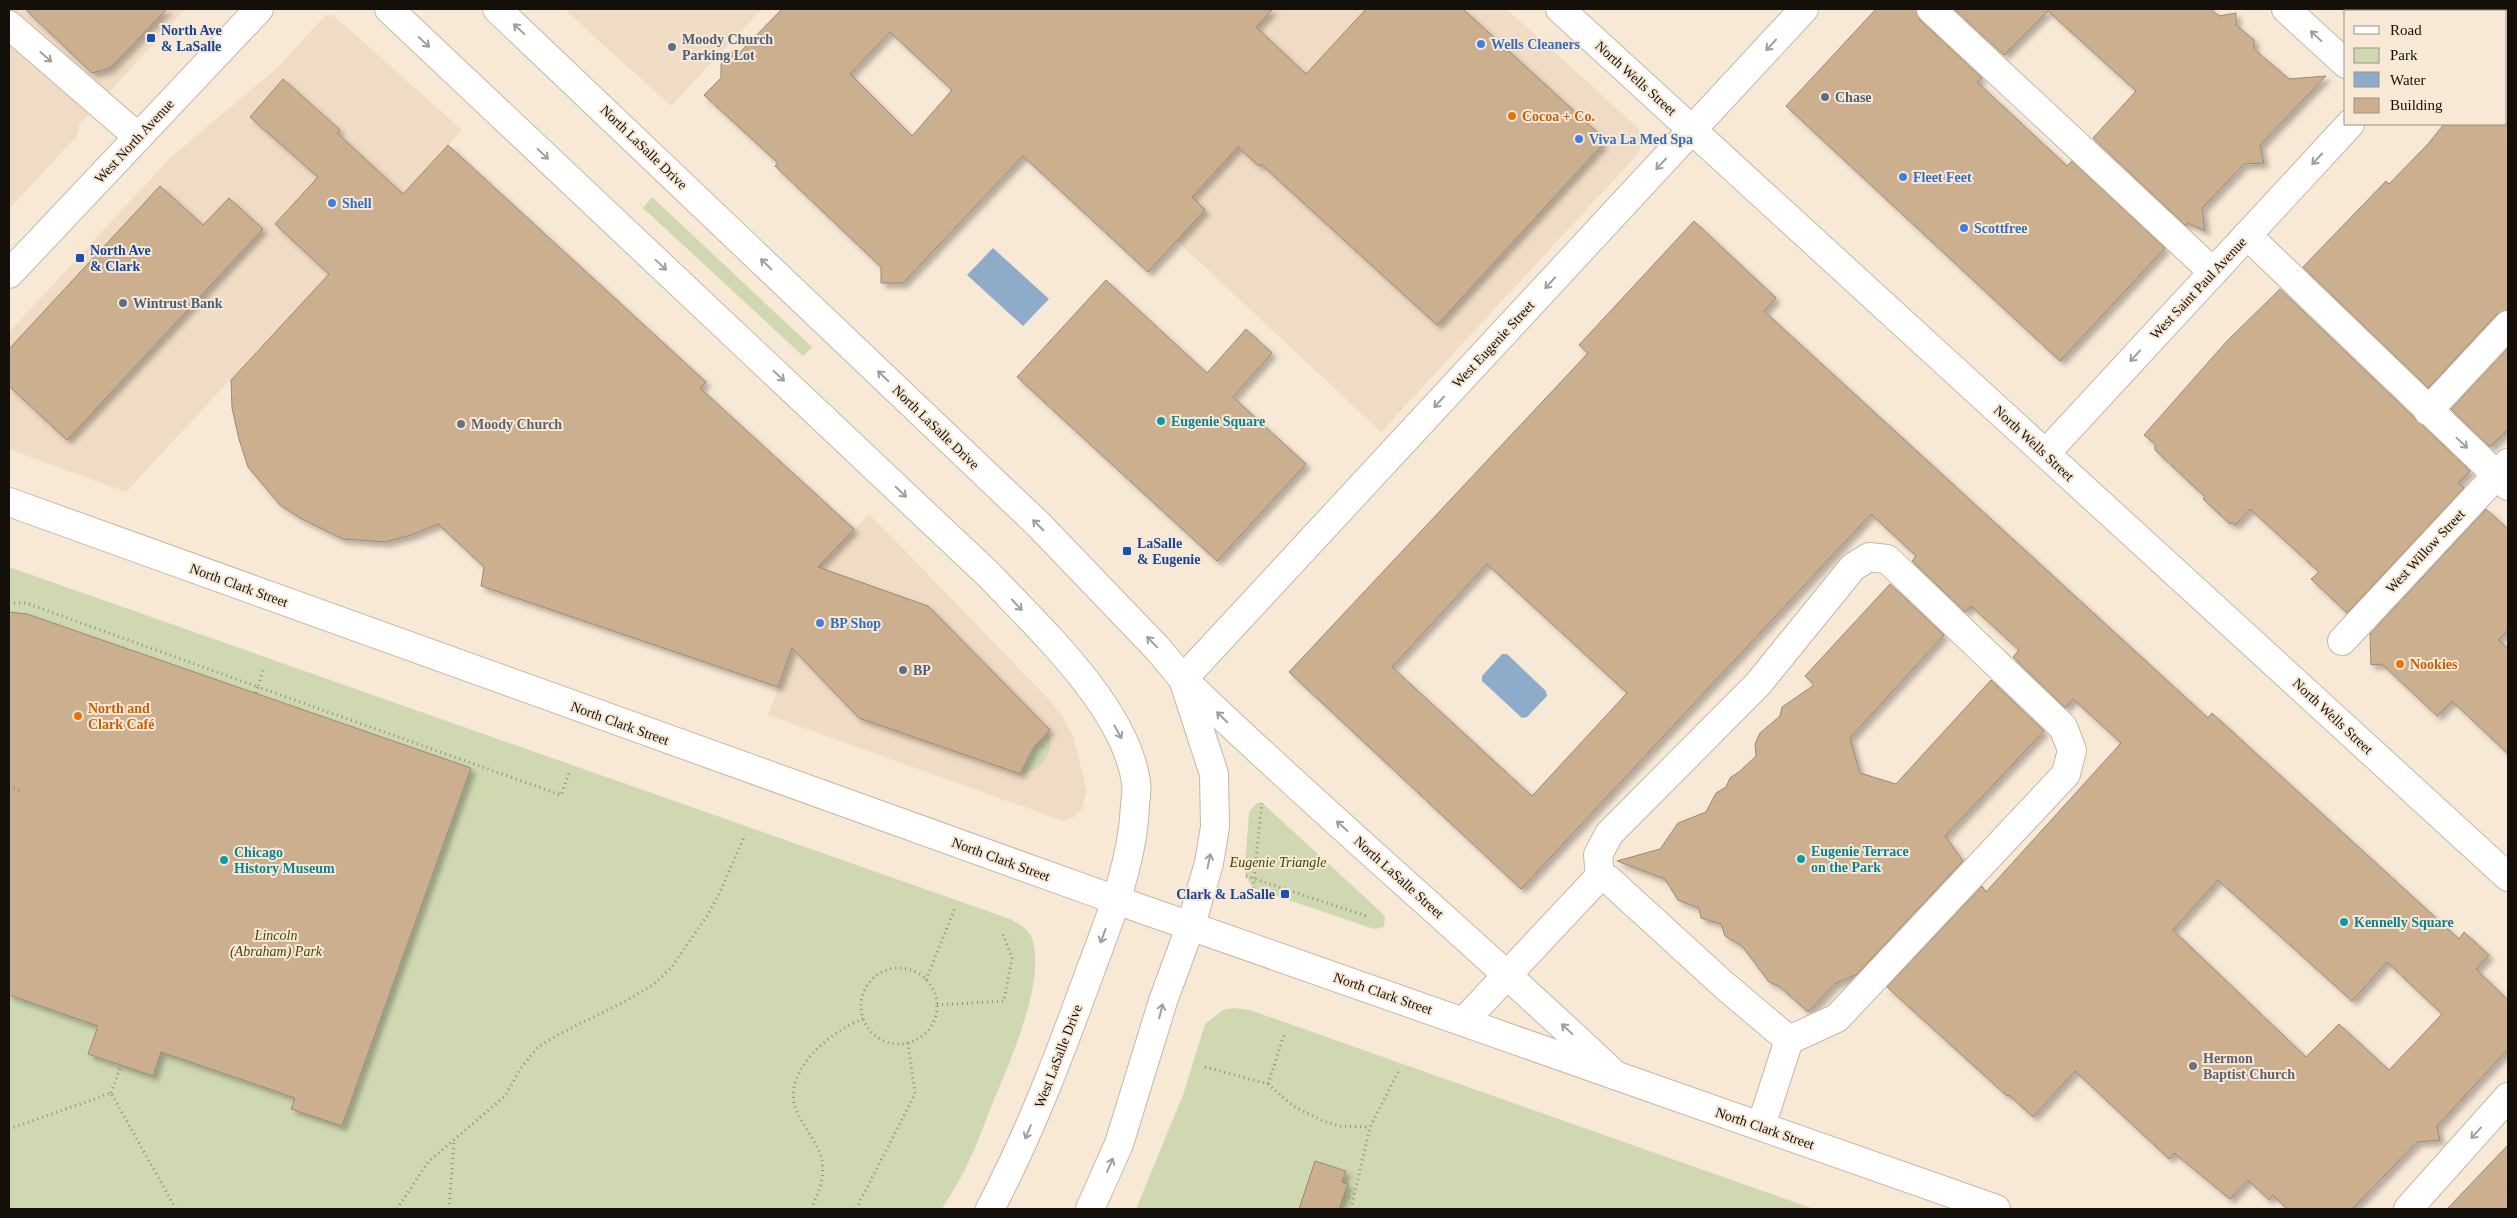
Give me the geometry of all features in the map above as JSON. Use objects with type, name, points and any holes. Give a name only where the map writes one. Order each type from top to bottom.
[{"type":"street","name":"West North Avenue","points":[[9,274],[259,9]]},
{"type":"street","points":[[389,9],[989,575],[1069,660],[1103,706],[1122,737],[1136,782],[1134,826],[1116,900]]},
{"type":"street","name":"North LaSalle Drive","points":[[497,9],[1038,524],[1158,649],[1183,679],[1214,774],[1215,827],[1209,863],[1191,925]]},
{"type":"street","name":"North Wells Street","points":[[1560,9],[2508,877]]},
{"type":"street","name":"West Eugenie Street","points":[[1183,679],[1804,9]]},
{"type":"street","points":[[1931,9],[2213,272]]},
{"type":"street","points":[[2286,9],[2344,62]]},
{"type":"street","points":[[9,25],[138,137]]},
{"type":"street","name":"West Saint Paul Avenue","points":[[2046,452],[2349,125]]},
{"type":"street","points":[[2247,235],[2428,411],[2504,475]]},
{"type":"street","points":[[2428,411],[2508,325]]},
{"type":"street","name":"West Willow Street","points":[[2342,641],[2504,475]]},
{"type":"street","name":"North Clark Street","points":[[9,502],[1116,900],[1996,1209]]},
{"type":"street","points":[[1464,1022],[1600,876],[1598,855],[1609,834],[1758,684],[1852,567],[1869,557],[1887,559],[2063,727],[2072,750],[2066,774],[1837,1018],[1789,1040],[1761,1126]]},
{"type":"street","name":"North LaSalle Street","points":[[1183,679],[1265,758],[1508,974],[1615,1075]]},
{"type":"street","points":[[1600,876],[1609,880],[1725,986],[1789,1040]]},
{"type":"street","name":"West LaSalle Drive","points":[[990,1209],[1016,1159],[1058,1060],[1116,900]]},
{"type":"street","points":[[1090,1209],[1119,1144],[1163,1001],[1191,925]]},
{"type":"street","points":[[2408,1209],[2508,1097]]},
{"type":"path","points":[[9,603],[26,603],[561,796],[569,773]]},
{"type":"path","points":[[256,694],[264,667]]},
{"type":"path","points":[[9,788],[20,792]]},
{"type":"path","points":[[1253,888],[1262,803]]},
{"type":"path","points":[[397,1209],[428,1162],[505,1096],[522,1068],[538,1047],[559,1034],[626,1001],[654,984],[671,968],[707,916],[745,834]]},
{"type":"path","points":[[1246,876],[1366,916]]},
{"type":"path","points":[[926,980],[955,908]]},
{"type":"path","points":[[937,1005],[1004,1002],[1012,958],[1002,931]]},
{"type":"path","points":[[895,968],[908,969],[926,980],[935,993],[937,1005],[929,1029],[908,1043],[896,1044],[884,1041],[874,1034],[863,1018],[861,1001],[865,989],[883,971],[895,968]]},
{"type":"path","points":[[811,1209],[818,1195],[822,1178],[822,1161],[795,1108],[797,1081],[802,1069],[816,1048],[848,1024],[863,1018]]},
{"type":"path","points":[[1268,1084],[1284,1035]]},
{"type":"path","points":[[856,1209],[916,1094],[908,1043]]},
{"type":"path","points":[[9,1129],[110,1093],[121,1065]]},
{"type":"path","points":[[1204,1067],[1268,1084],[1293,1106],[1339,1126],[1370,1127]]},
{"type":"path","points":[[1351,1209],[1370,1127],[1398,1072]]},
{"type":"path","points":[[110,1093],[176,1209]]},
{"type":"path","points":[[449,1209],[454,1141]]},
{"type":"path","points":[[1344,1196],[1353,1200]]},
{"type":"shaded area","points":[[9,9],[185,9],[79,125],[76,137],[9,209]]},
{"type":"shaded area","name":"Moody Church Parking Lot","points":[[564,9],[762,9],[671,106]]},
{"type":"shaded area","points":[[865,9],[1507,9],[1638,128],[1642,136],[1641,146],[1636,156],[1381,432],[1177,241],[1148,272]]},
{"type":"shaded area","points":[[333,15],[462,130],[126,492],[9,449],[9,332],[171,157],[276,69],[325,16]]},
{"type":"shaded area","name":"BP","points":[[869,514],[1046,696],[1062,716],[1073,736],[1086,792],[1082,809],[1074,817],[1063,821],[768,715],[813,592],[803,583]]},
{"type":"green space","points":[[652,197],[812,347],[803,356],[643,208]]},
{"type":"green space","name":"Lincoln (Abraham) Park","points":[[9,567],[1010,919],[1020,925],[1031,935],[1035,957],[1034,977],[1024,1023],[977,1142],[962,1175],[942,1209],[9,1209]]},
{"type":"green space","points":[[1048,732],[1050,738],[1049,751],[1038,767],[1023,773],[1003,766]]},
{"type":"green space","name":"Eugenie Triangle","points":[[1257,803],[1262,803],[1270,810],[1382,913],[1385,917],[1384,927],[1374,929],[1253,888],[1246,876],[1245,866],[1249,812]]},
{"type":"green space","points":[[1235,1008],[1250,1010],[1814,1209],[1136,1209],[1183,1095],[1205,1024],[1223,1010]]},
{"type":"water","points":[[993,248],[1049,299],[1023,326],[967,275]]},
{"type":"water","points":[[1502,654],[1507,654],[1546,691],[1547,696],[1527,717],[1522,718],[1482,681],[1482,676]]},
{"type":"building","points":[[25,9],[167,9],[110,68],[92,73]]},
{"type":"building","points":[[782,9],[1273,9],[1256,27],[1306,74],[1366,9],[1463,9],[1598,133],[1602,145],[1437,325],[1261,164],[1259,166],[1238,147],[1192,197],[1205,210],[1148,272],[1023,156],[903,283],[881,283],[881,267],[775,166],[778,163],[704,95],[721,78],[721,64],[733,50],[741,51]],"holes":[[[890,32],[952,90],[912,136],[850,74]]]},
{"type":"building","points":[[1876,9],[1916,9],[1920,20],[1982,78],[1977,82],[2067,166],[2072,161],[2165,248],[2060,361],[1786,106]]},
{"type":"building","points":[[1954,9],[2211,9],[2219,16],[2236,13],[2236,25],[2254,40],[2254,49],[2289,79],[2326,76],[2260,145],[2264,163],[2244,164],[2202,208],[2205,231],[2188,223],[2186,226],[2093,138],[2136,91],[2048,11],[2004,55]]},
{"type":"building","name":"Moody Church","points":[[283,79],[340,130],[337,133],[403,194],[448,145],[706,382],[700,388],[854,529],[818,567],[928,606],[1050,730],[1034,747],[1020,774],[859,718],[792,648],[778,687],[481,586],[484,567],[438,524],[411,535],[385,542],[343,539],[302,519],[280,505],[248,467],[232,408],[231,380],[329,274],[275,224],[318,177],[250,117]]},
{"type":"building","points":[[2508,124],[2508,310],[2497,314],[2428,388],[2303,267],[2386,181],[2389,184],[2428,144],[2443,125]]},
{"type":"building","name":"Wintrust Bank","points":[[160,186],[203,225],[229,198],[263,229],[67,440],[9,386],[9,349]]},
{"type":"building","points":[[1694,221],[1776,298],[1764,311],[2208,718],[2212,713],[2459,939],[2464,932],[2489,955],[2476,969],[2508,1000],[2508,1049],[2437,1126],[2440,1140],[2417,1142],[2352,1209],[2287,1209],[2273,1195],[2269,1200],[2248,1180],[2230,1199],[2174,1153],[2169,1159],[2075,1071],[2033,1117],[2009,1095],[2007,1096],[1887,987],[1982,886],[1986,892],[2121,743],[2073,699],[2065,708],[2013,657],[2019,650],[1971,606],[1965,612],[1912,561],[1916,556],[1871,514],[1521,889],[1289,672],[1588,353],[1579,345]],"holes":[[[1487,564],[1627,693],[1532,796],[1392,667]],[[2218,880],[2352,1001],[2387,962],[2442,1014],[2389,1070],[2339,1024],[2306,1057],[2173,930]]]},
{"type":"building","name":"Eugenie Square","points":[[1106,280],[1207,373],[1246,329],[1272,353],[1233,397],[1306,464],[1217,561],[1017,377]]},
{"type":"building","points":[[2280,289],[2470,471],[2458,483],[2464,488],[2347,613],[2311,579],[2319,572],[2250,509],[2235,525],[2232,522],[2230,524],[2203,499],[2205,497],[2155,450],[2155,444],[2144,435],[2227,341]]},
{"type":"building","points":[[2508,348],[2508,429],[2490,447],[2451,409]]},
{"type":"building","points":[[2486,509],[2508,529],[2508,630],[2498,640],[2508,648],[2508,754],[2452,701],[2437,716],[2382,664],[2371,665],[2370,634]]},
{"type":"building","name":"Eugenie Terrace on the Park","points":[[1890,584],[1944,635],[1850,738],[1860,773],[1896,784],[1991,680],[2044,731],[1945,836],[1963,861],[1856,975],[1836,983],[1808,1012],[1779,986],[1769,982],[1742,946],[1725,936],[1721,924],[1701,918],[1699,908],[1678,900],[1665,879],[1617,861],[1660,849],[1678,823],[1706,812],[1716,793],[1726,787],[1730,778],[1756,756],[1755,744],[1760,733],[1780,716],[1782,707],[1814,685],[1805,676]]},
{"type":"building","name":"Chicago History Museum","points":[[9,612],[27,614],[471,768],[342,1126],[291,1109],[295,1098],[161,1052],[153,1076],[88,1054],[98,1026],[9,995]]},
{"type":"building","points":[[2508,1145],[2508,1209],[2447,1209]]},
{"type":"building","points":[[1315,1161],[1346,1171],[1342,1182],[1348,1184],[1339,1209],[1299,1209]]},
{"type":"place","name":"North Ave & LaSalle","points":[[151,38]]},
{"type":"place","name":"Wells Cleaners","points":[[1481,44]]},
{"type":"place","name":"Moody Church Parking Lot","points":[[672,47]]},
{"type":"place","name":"Chase","points":[[1825,97]]},
{"type":"place","name":"Cocoa + Co.","points":[[1512,116]]},
{"type":"place","name":"Viva La Med Spa","points":[[1579,139]]},
{"type":"place","name":"Fleet Feet","points":[[1903,177]]},
{"type":"place","name":"Shell","points":[[332,203]]},
{"type":"place","name":"Scottfree","points":[[1964,228]]},
{"type":"place","name":"North Ave & Clark","points":[[80,258]]},
{"type":"place","name":"Wintrust Bank","points":[[123,303]]},
{"type":"place","name":"Eugenie Square","points":[[1161,421]]},
{"type":"place","name":"Moody Church","points":[[461,424]]},
{"type":"place","name":"LaSalle & Eugenie","points":[[1127,551]]},
{"type":"place","name":"BP Shop","points":[[820,623]]},
{"type":"place","name":"Nookies","points":[[2400,664]]},
{"type":"place","name":"BP","points":[[903,670]]},
{"type":"place","name":"North and Clark Café","points":[[78,716]]},
{"type":"place","name":"Eugenie Terrace on the Park","points":[[1801,859]]},
{"type":"place","name":"Chicago History Museum","points":[[224,860]]},
{"type":"place","name":"Clark & LaSalle","points":[[1285,894]]},
{"type":"place","name":"Kennelly Square","points":[[2344,922]]},
{"type":"place","name":"Hermon Baptist Church","points":[[2193,1066]]}]
